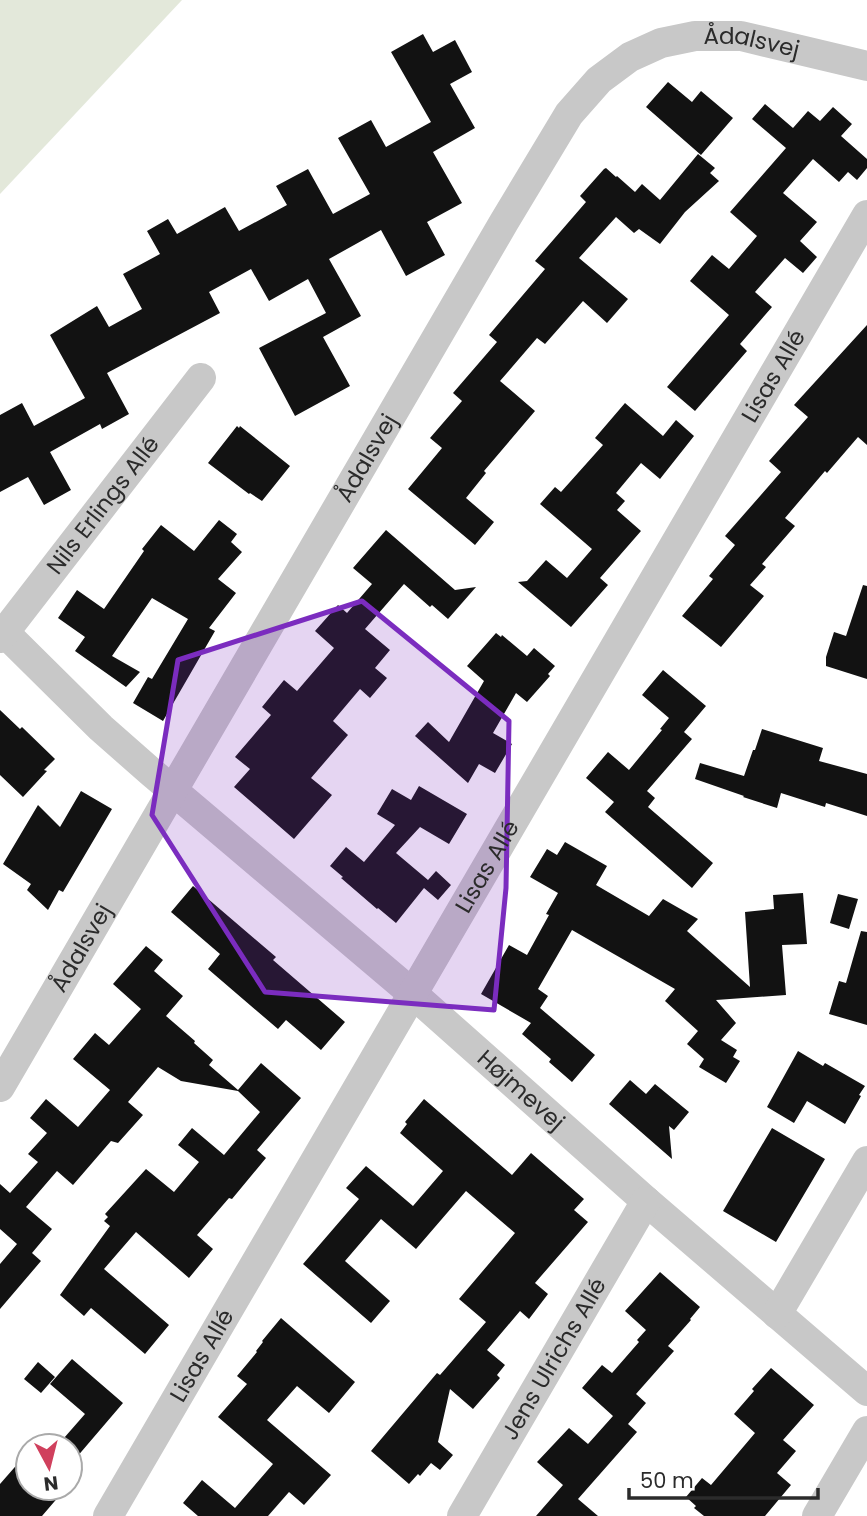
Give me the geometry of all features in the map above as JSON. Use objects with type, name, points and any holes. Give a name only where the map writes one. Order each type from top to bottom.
[{"type":"street","name":"Ådalsvej","points":[[0,1087],[569,114],[599,80],[630,57],[662,43],[695,36],[741,36],[867,66]]},
{"type":"street","name":"Lisas Allé","points":[[108,1516],[867,215]]},
{"type":"street","name":"Nils Erlings Allé","points":[[173,791],[100,728],[2,635],[201,379]]},
{"type":"street","name":"Højmevej","points":[[173,791],[413,994],[646,1201],[867,1391]]},
{"type":"street","points":[[777,1314],[867,1161]]},
{"type":"street","name":"Jens Ulrichs Allé","points":[[462,1516],[646,1201]]},
{"type":"street","points":[[817,1516],[867,1431]]},
{"type":"highlighted area","points":[[362,601],[509,721],[506,888],[494,1010],[265,992],[152,815],[178,660]]},
{"type":"shaded area","points":[[0,0],[182,0],[0,194]]},
{"type":"building","points":[[423,34],[433,52],[455,40],[472,72],[450,84],[475,128],[433,152],[462,203],[427,222],[445,255],[406,276],[381,230],[329,259],[361,316],[323,337],[350,386],[295,416],[259,348],[326,313],[308,279],[269,301],[251,269],[209,292],[220,313],[107,373],[129,414],[102,429],[100,424],[50,452],[71,490],[44,505],[28,477],[0,492],[0,415],[22,403],[34,426],[85,398],[50,335],[97,306],[109,327],[142,309],[123,274],[160,254],[147,231],[168,219],[177,234],[225,207],[239,231],[287,205],[276,186],[308,169],[333,214],[370,194],[338,138],[371,120],[386,147],[431,122],[391,52]]},
{"type":"building","points":[[668,82],[692,102],[701,91],[733,118],[701,155],[646,107]]},
{"type":"building","points":[[765,104],[793,128],[808,111],[820,121],[833,107],[852,124],[841,136],[867,159],[867,168],[857,180],[848,172],[839,182],[813,159],[783,193],[817,222],[800,241],[817,257],[803,273],[785,258],[755,292],[772,307],[740,344],[747,351],[695,411],[667,387],[729,315],[690,281],[712,255],[729,269],[757,236],[730,212],[786,148],[752,119]]},
{"type":"building","points":[[698,154],[715,168],[710,173],[719,181],[685,212],[660,244],[639,229],[634,233],[616,217],[579,258],[628,299],[607,323],[583,301],[545,344],[537,338],[500,381],[535,411],[484,471],[486,473],[466,498],[494,522],[475,545],[408,489],[442,448],[430,438],[462,401],[453,393],[497,342],[489,335],[545,269],[535,261],[586,202],[580,196],[604,169],[617,176],[635,192],[642,184],[660,200]]},
{"type":"building","points":[[867,325],[867,445],[858,437],[785,518],[795,526],[762,564],[766,567],[750,585],[764,596],[721,647],[682,616],[713,579],[709,576],[735,545],[725,536],[781,472],[769,461],[808,417],[794,405]]},
{"type":"building","points":[[625,403],[663,436],[676,420],[694,436],[660,479],[641,463],[616,493],[625,501],[617,510],[641,531],[600,578],[608,585],[571,627],[518,582],[527,581],[546,560],[567,578],[592,549],[540,504],[555,487],[561,492],[603,445],[595,438]]},
{"type":"building","points":[[237,426],[290,466],[262,501],[208,463]]},
{"type":"building","points":[[219,520],[237,534],[231,542],[242,552],[218,579],[236,593],[209,628],[215,631],[163,721],[133,703],[148,677],[152,679],[188,619],[152,598],[112,656],[140,672],[126,687],[75,651],[85,637],[58,618],[77,590],[104,609],[144,551],[142,549],[161,525],[194,551]]},
{"type":"building","points":[[386,530],[455,590],[476,587],[448,619],[404,584],[365,629],[390,650],[375,668],[387,678],[370,698],[360,689],[333,721],[348,735],[311,778],[332,795],[294,839],[234,787],[250,769],[235,757],[271,715],[262,707],[284,680],[297,691],[334,648],[315,631],[338,605],[347,613],[372,584],[353,568]]},
{"type":"building","points":[[863,585],[867,586],[867,679],[826,666],[834,632],[846,636]]},
{"type":"building","points":[[496,633],[527,656],[534,648],[555,666],[548,674],[550,676],[527,702],[516,693],[493,733],[512,744],[495,773],[479,764],[468,783],[415,736],[428,722],[449,742],[484,681],[467,666]]},
{"type":"building","points":[[663,670],[706,706],[684,732],[692,739],[647,791],[655,798],[648,807],[713,863],[692,888],[605,812],[614,802],[586,778],[608,752],[629,770],[662,730],[660,729],[669,718],[642,695]]},
{"type":"building","points":[[0,710],[55,759],[23,797],[0,775]]},
{"type":"building","points":[[762,729],[823,748],[819,761],[867,774],[867,816],[826,803],[825,807],[781,793],[777,808],[695,779],[700,763],[744,776]]},
{"type":"building","points":[[419,786],[467,814],[449,844],[420,827],[396,853],[428,880],[436,871],[451,885],[438,900],[424,888],[396,923],[330,866],[346,847],[364,862],[395,825],[377,814],[392,789],[411,800]]},
{"type":"building","points":[[81,791],[112,809],[63,892],[59,890],[48,910],[27,890],[31,884],[3,864],[38,805],[60,827]]},
{"type":"building","points":[[565,842],[607,866],[596,885],[649,916],[663,899],[698,919],[687,931],[750,987],[745,912],[774,909],[773,895],[803,893],[807,944],[782,945],[786,995],[716,1000],[736,1023],[721,1040],[737,1050],[733,1057],[740,1061],[726,1083],[699,1067],[704,1059],[687,1044],[698,1031],[665,1001],[675,989],[572,930],[538,989],[548,996],[540,1008],[595,1055],[572,1082],[522,1034],[531,1023],[481,994],[509,945],[527,955],[558,893],[530,877],[547,849],[557,855]]},
{"type":"building","points":[[193,886],[276,957],[273,960],[345,1022],[321,1050],[286,1020],[278,1029],[208,969],[220,954],[171,912]]},
{"type":"building","points":[[838,894],[858,899],[849,929],[830,923]]},
{"type":"building","points":[[861,931],[867,932],[867,1025],[829,1014],[839,981],[846,983]]},
{"type":"building","points":[[146,946],[163,960],[154,971],[183,996],[166,1016],[213,1060],[209,1065],[238,1090],[261,1063],[301,1098],[257,1150],[266,1158],[197,1235],[213,1249],[189,1278],[136,1232],[104,1269],[169,1325],[145,1354],[91,1308],[84,1316],[60,1295],[110,1226],[104,1221],[108,1217],[105,1214],[146,1169],[174,1192],[199,1162],[178,1145],[192,1128],[224,1155],[260,1112],[238,1091],[181,1081],[158,1067],[128,1102],[143,1115],[118,1143],[111,1141],[73,1185],[57,1171],[26,1207],[52,1229],[32,1253],[41,1261],[0,1309],[0,1264],[17,1244],[0,1229],[0,1184],[10,1193],[38,1162],[28,1154],[47,1133],[30,1118],[46,1099],[78,1127],[110,1090],[73,1059],[95,1033],[109,1045],[141,1009],[113,984]]},
{"type":"building","points":[[798,1051],[865,1086],[845,1124],[807,1101],[794,1123],[767,1107]]},
{"type":"building","points":[[630,1080],[646,1094],[655,1084],[689,1112],[674,1130],[669,1126],[672,1159],[609,1104]]},
{"type":"building","points":[[424,1099],[512,1175],[531,1153],[584,1199],[574,1210],[588,1222],[535,1283],[548,1294],[529,1319],[520,1311],[487,1350],[505,1365],[497,1375],[500,1378],[473,1409],[450,1389],[438,1442],[453,1455],[440,1470],[431,1463],[409,1484],[371,1451],[437,1373],[440,1375],[486,1322],[459,1299],[515,1233],[466,1191],[416,1249],[381,1219],[345,1261],[390,1301],[371,1323],[303,1264],[359,1199],[346,1188],[366,1166],[413,1206],[443,1171],[400,1133],[407,1124],[405,1122]]},
{"type":"building","points":[[772,1128],[825,1159],[776,1242],[723,1211]]},
{"type":"building","points":[[660,1272],[700,1307],[668,1346],[674,1351],[636,1394],[646,1403],[628,1424],[637,1432],[578,1499],[598,1516],[536,1516],[563,1485],[537,1462],[569,1428],[588,1444],[613,1416],[582,1388],[602,1365],[612,1373],[639,1342],[637,1340],[646,1330],[625,1311]]},
{"type":"building","points":[[281,1318],[355,1382],[329,1413],[297,1386],[267,1420],[331,1475],[304,1505],[289,1492],[268,1516],[198,1516],[183,1503],[202,1480],[235,1508],[273,1464],[218,1417],[247,1384],[237,1376]]},
{"type":"building","points":[[72,1359],[123,1403],[84,1449],[84,1432],[69,1432],[85,1414],[50,1384]]},
{"type":"building","points":[[38,1362],[55,1377],[41,1393],[24,1379]]},
{"type":"building","points":[[771,1368],[814,1405],[783,1440],[796,1451],[777,1473],[791,1485],[765,1516],[704,1516],[686,1497],[702,1478],[711,1485],[755,1433],[734,1414]]},
{"type":"building","points":[[14,1468],[14,1502],[54,1502],[42,1516],[0,1516],[0,1484]]}]
